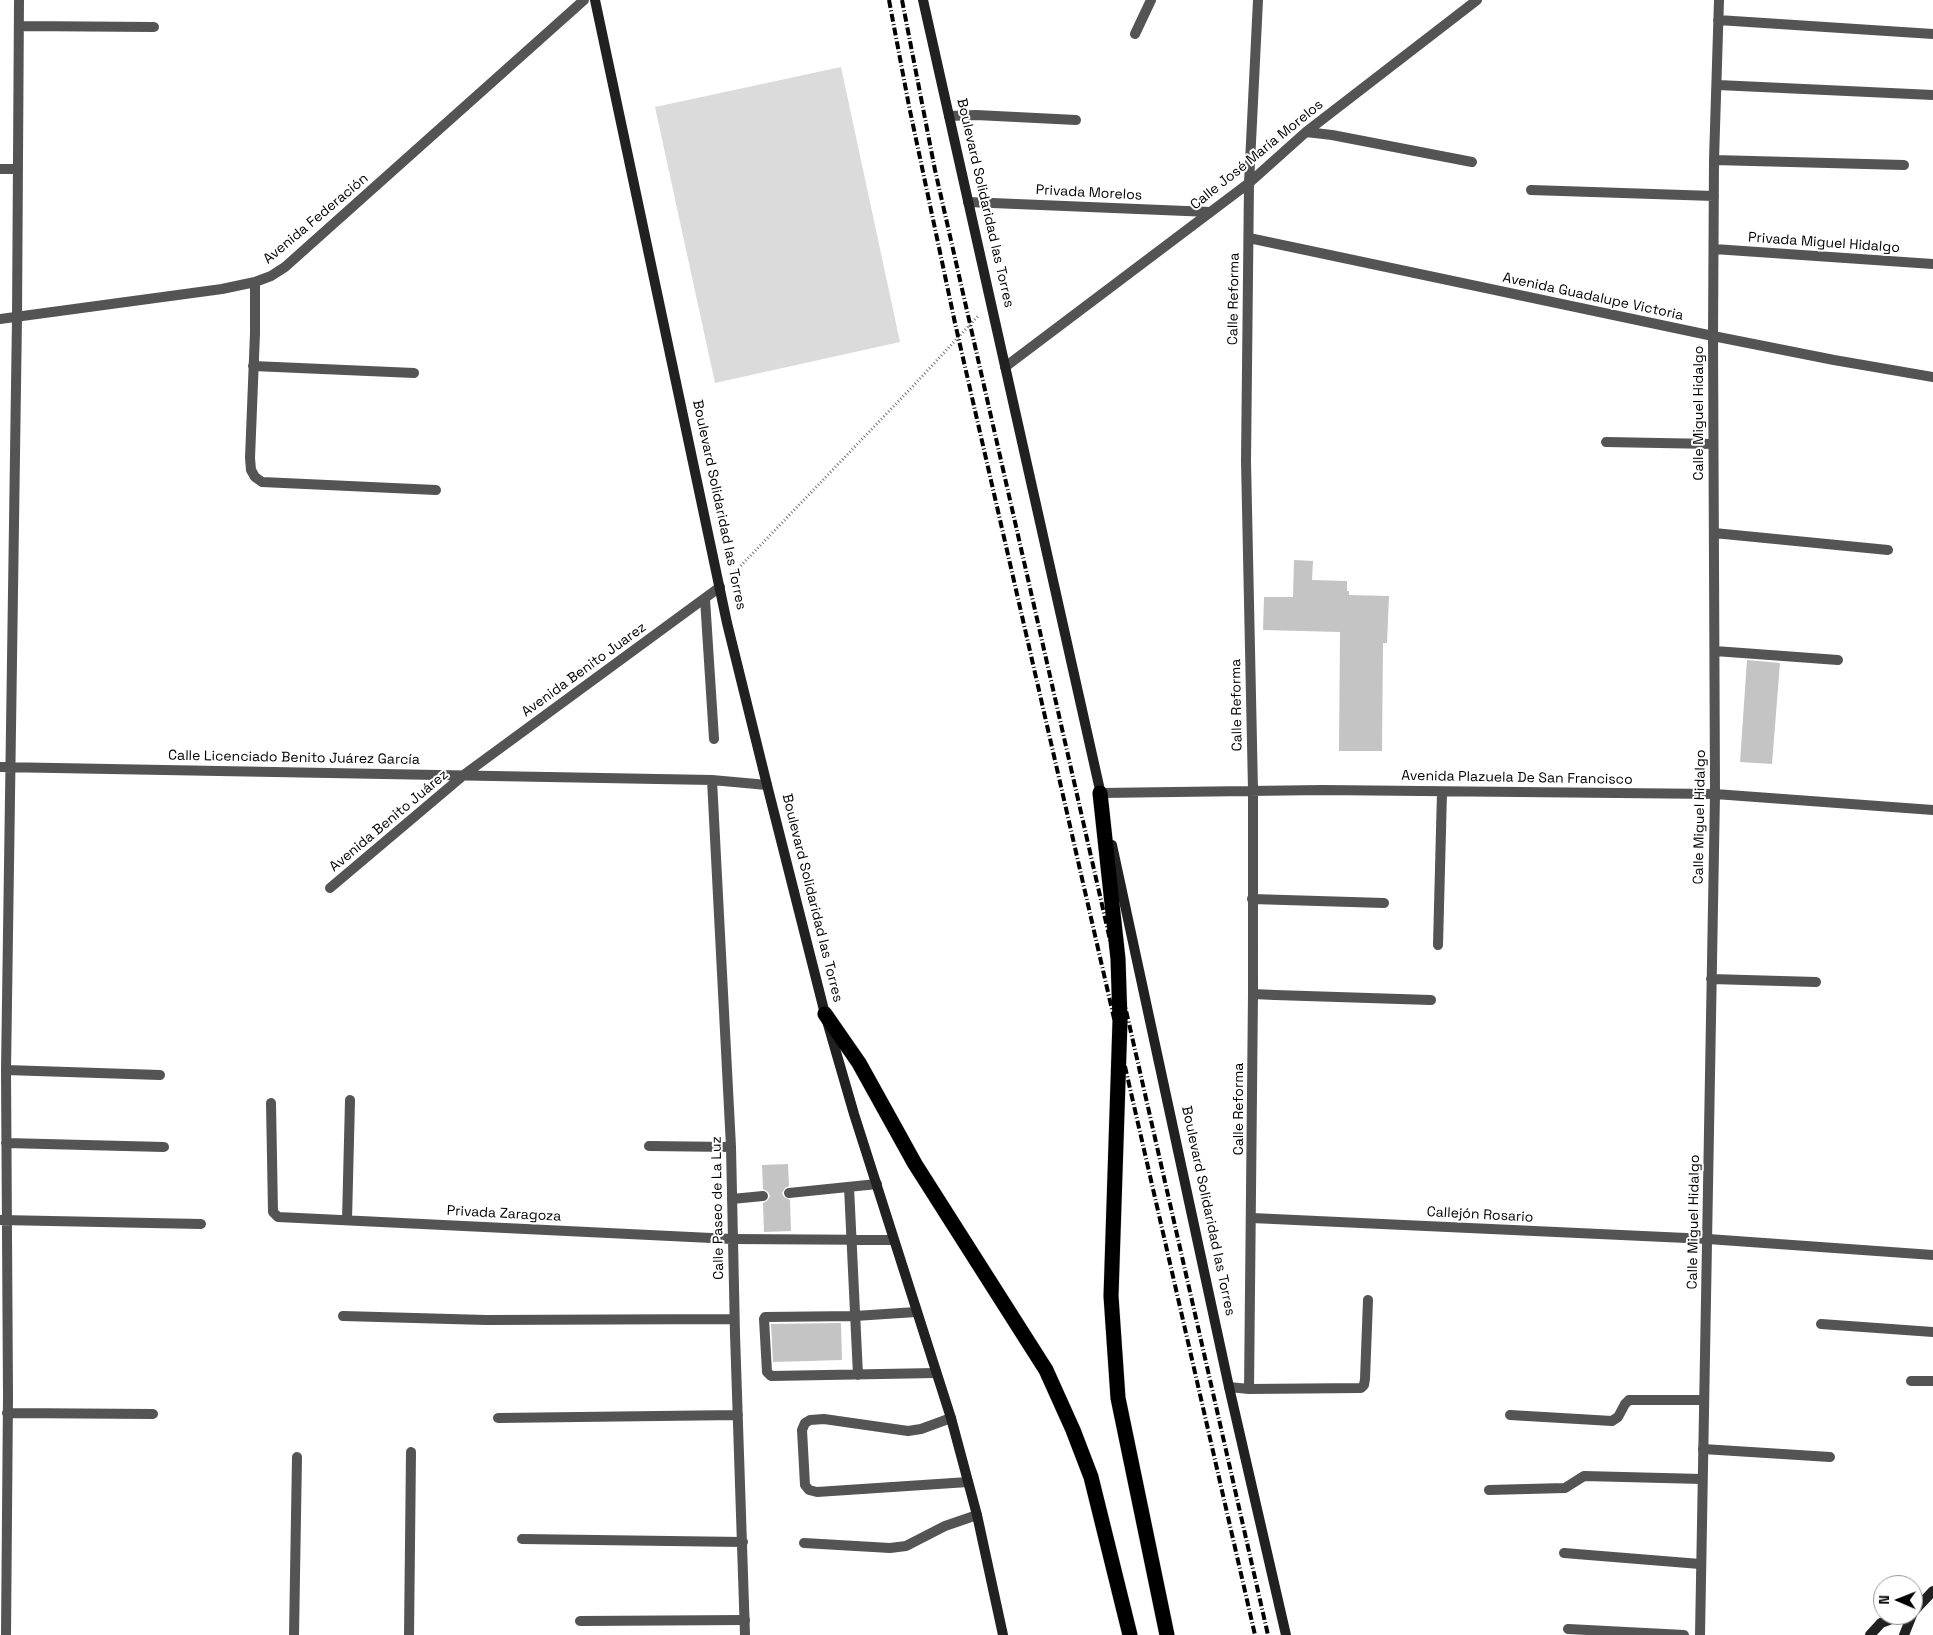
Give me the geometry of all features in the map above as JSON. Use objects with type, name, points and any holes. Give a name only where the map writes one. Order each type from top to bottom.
[{"type":"highway","name":"Boulevard Solidaridad las Torres","points":[[1100,793],[1118,958],[1120,1021],[1111,1296],[1118,1398],[1167,1635]]},
{"type":"highway","name":"Boulevard Solidaridad las Torres","points":[[825,1014],[859,1063],[915,1164],[1046,1370],[1073,1430],[1091,1477],[1130,1635]]},
{"type":"main road","name":"Boulevard Solidaridad las Torres","points":[[595,0],[729,633],[825,1014],[893,1240],[951,1418],[977,1515],[1003,1635]]},
{"type":"main road","name":"Boulevard Solidaridad las Torres","points":[[923,0],[1100,793],[1229,1387],[1286,1635]]},
{"type":"main road","points":[[1923,1602],[1933,1591]]},
{"type":"main road","points":[[1870,1635],[1880,1625]]},
{"type":"street","points":[[6,1635],[7,1414],[4,1396],[3,1220],[6,1143],[5,767],[17,318],[19,0]]},
{"type":"street","name":"Avenida Federación","points":[[0,320],[222,288],[255,282],[271,276],[285,267],[584,0]]},
{"type":"street","points":[[1135,34],[1151,0]]},
{"type":"street","name":"Calle Reforma","points":[[1249,1389],[1253,994],[1252,790],[1246,461],[1250,183],[1258,0]]},
{"type":"street","name":"Calle José María Morelos","points":[[1005,367],[1250,183],[1306,132],[1478,0]]},
{"type":"street","name":"Calle Miguel Hidalgo","points":[[1700,1635],[1715,794],[1713,336],[1714,160],[1718,85],[1719,0]]},
{"type":"street","points":[[1718,20],[1933,34]]},
{"type":"street","points":[[20,26],[154,27]]},
{"type":"street","points":[[1718,85],[1933,95]]},
{"type":"street","points":[[949,116],[976,115],[1076,120]]},
{"type":"street","points":[[1306,132],[1332,135],[1472,162]]},
{"type":"street","points":[[1714,160],[1904,165]]},
{"type":"street","points":[[0,169],[18,169]]},
{"type":"street","points":[[1531,190],[1714,196]]},
{"type":"street","name":"Privada Morelos","points":[[968,202],[1210,212]]},
{"type":"street","name":"Avenida Guadalupe Victoria","points":[[1249,238],[1713,336],[1933,377]]},
{"type":"street","name":"Privada Miguel Hidalgo","points":[[1714,249],[1933,264]]},
{"type":"street","points":[[255,282],[250,458],[251,470],[255,477],[262,482],[436,490]]},
{"type":"street","points":[[253,366],[414,373]]},
{"type":"street","points":[[1606,442],[1713,444]]},
{"type":"street","points":[[1714,533],[1888,550]]},
{"type":"street","name":"Avenida Benito Juarez","points":[[465,774],[720,587]]},
{"type":"street","points":[[705,598],[714,739]]},
{"type":"street","points":[[1715,651],[1838,660]]},
{"type":"street","name":"Calle Licenciado Benito Juárez García","points":[[5,767],[465,774],[712,780],[767,785]]},
{"type":"street","name":"Avenida Benito Juárez","points":[[330,888],[465,774]]},
{"type":"street","name":"Calle Paseo de La Luz","points":[[712,780],[731,1147],[734,1319],[745,1635]]},
{"type":"street","name":"Avenida Plazuela De San Francisco","points":[[1100,793],[1252,790],[1715,794],[1933,810]]},
{"type":"street","points":[[1438,944],[1442,792]]},
{"type":"street","points":[[1252,899],[1384,903]]},
{"type":"street","points":[[1711,979],[1816,982]]},
{"type":"street","points":[[1253,994],[1431,1000]]},
{"type":"street","points":[[6,1070],[160,1075]]},
{"type":"street","points":[[347,1220],[350,1100]]},
{"type":"street","name":"Privada Zaragoza","points":[[271,1103],[273,1208],[275,1216],[283,1218],[732,1240],[893,1240]]},
{"type":"street","points":[[6,1143],[164,1147]]},
{"type":"street","points":[[648,1146],[731,1147]]},
{"type":"street","points":[[789,1193],[877,1184]]},
{"type":"street","points":[[849,1187],[858,1375]]},
{"type":"street","points":[[732,1199],[763,1196]]},
{"type":"street","name":"Callejón Rosario","points":[[1252,1218],[1708,1239],[1933,1255]]},
{"type":"street","points":[[3,1220],[201,1224]]},
{"type":"street","points":[[1229,1387],[1269,1390],[1361,1388],[1364,1385],[1365,1379],[1368,1300]]},
{"type":"street","points":[[916,1312],[855,1316],[770,1317],[764,1319],[766,1372],[768,1375],[936,1373]]},
{"type":"street","points":[[343,1316],[486,1320],[734,1319]]},
{"type":"street","points":[[1821,1324],[1933,1332]]},
{"type":"street","points":[[1911,1381],[1933,1381]]},
{"type":"street","points":[[1510,1415],[1612,1421],[1618,1417],[1629,1400],[1704,1400]]},
{"type":"street","points":[[7,1414],[153,1414]]},
{"type":"street","points":[[498,1418],[738,1415]]},
{"type":"street","points":[[951,1418],[921,1430],[908,1431],[824,1419],[810,1420],[805,1423],[802,1430],[805,1485],[810,1490],[817,1492],[968,1482]]},
{"type":"street","points":[[1703,1449],[1830,1457]]},
{"type":"street","points":[[409,1635],[411,1452]]},
{"type":"street","points":[[294,1635],[296,1456]]},
{"type":"street","points":[[1488,1490],[1565,1488],[1584,1476],[1702,1479]]},
{"type":"street","points":[[804,1543],[890,1548],[906,1546],[945,1526],[977,1515]]},
{"type":"street","points":[[522,1539],[742,1542]]},
{"type":"street","points":[[1564,1553],[1700,1564]]},
{"type":"street","points":[[580,1621],[744,1620]]},
{"type":"street","points":[[1568,1629],[1684,1635]]},
{"type":"path","points":[[720,587],[914,385],[990,302]]},
{"type":"shaded area","points":[[841,67],[900,342],[715,383],[655,107]]},
{"type":"building","points":[[1294,560],[1313,561],[1312,580],[1347,581],[1349,595],[1389,596],[1387,643],[1383,643],[1382,751],[1339,751],[1340,632],[1263,630],[1264,597],[1293,597]]},
{"type":"building","points":[[1747,660],[1780,663],[1772,764],[1740,762]]},
{"type":"building","points":[[788,1164],[789,1186],[782,1193],[784,1197],[790,1200],[791,1231],[764,1232],[763,1203],[770,1196],[763,1189],[762,1165]]},
{"type":"building","points":[[841,1323],[842,1360],[773,1362],[771,1324]]},
{"type":"railway","points":[[889,0],[909,106],[955,323],[1255,1635]]},
{"type":"railway","points":[[902,0],[935,170],[1268,1635]]}]
